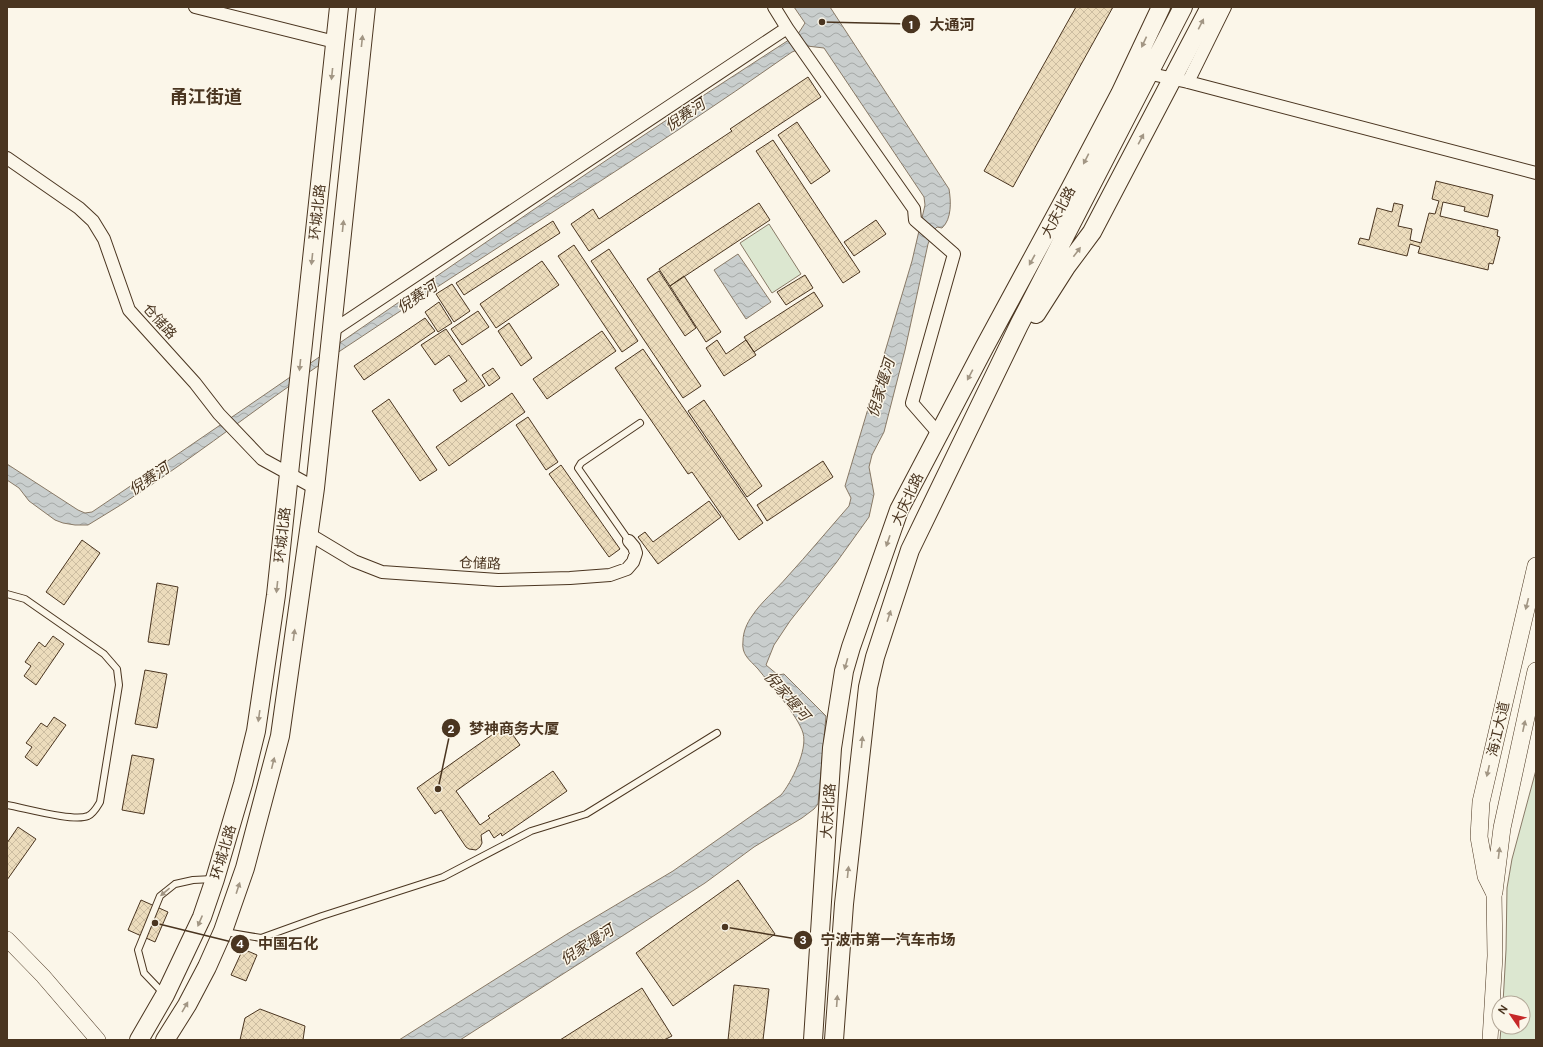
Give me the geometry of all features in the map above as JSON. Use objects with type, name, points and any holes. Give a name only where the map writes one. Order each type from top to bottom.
[{"type":"main road","name":"环城北路","points":[[139,1040],[182,962],[202,917],[215,879],[243,784],[256,731],[276,596],[339,7]]},
{"type":"main road","name":"环城北路","points":[[165,1040],[190,999],[207,967],[223,931],[245,868],[280,736],[315,488],[366,7]]},
{"type":"main road","name":"大庆北路","points":[[813,1040],[832,748],[844,671],[851,647],[899,510],[1070,189],[1131,70],[1161,7]]},
{"type":"main road","name":"大庆北路","points":[[834,1040],[844,904],[868,687],[875,657],[910,550],[1019,325],[1184,7]]},
{"type":"main road","points":[[1019,325],[1031,320],[1092,232],[1180,80],[1210,7]]},
{"type":"main road","name":"海江大道","points":[[1494,892],[1486,876],[1480,844],[1482,802],[1536,566]]},
{"type":"main road","name":"海江大道","points":[[1494,892],[1502,828],[1536,671]]},
{"type":"street","points":[[195,7],[335,42]]},
{"type":"street","points":[[774,7],[914,209],[915,220],[954,254],[912,403],[939,434]]},
{"type":"street","points":[[1180,80],[1225,7]]},
{"type":"street","points":[[332,331],[788,28]]},
{"type":"street","points":[[1131,70],[1180,80],[1536,173]]},
{"type":"street","name":"仓储路","points":[[7,158],[79,208],[93,222],[104,239],[129,310],[195,383],[219,414],[262,459],[315,488]]},
{"type":"street","name":"仓储路","points":[[308,534],[354,562],[382,572],[498,580],[570,578],[610,575],[627,568],[633,562],[636,553],[630,541]]},
{"type":"street","name":"海江大道","points":[[1490,1040],[1495,956],[1494,892]]},
{"type":"street","points":[[7,939],[43,976],[98,1040]]},
{"type":"lane","points":[[630,541],[578,468],[582,462],[640,423]]},
{"type":"lane","points":[[7,594],[25,599],[104,654],[117,670],[119,685],[100,802],[93,813],[87,816],[71,817],[7,805]]},
{"type":"lane","points":[[223,931],[261,938],[322,916],[443,878],[531,831],[586,814],[717,733]]},
{"type":"lane","points":[[165,995],[144,973],[138,950],[160,896],[175,884],[193,880],[215,879]]},
{"type":"green space","points":[[769,224],[801,274],[772,293],[740,243]]},
{"type":"green space","points":[[1536,770],[1536,1040],[1500,1040],[1500,1035],[1531,1035],[1531,995],[1503,995],[1507,888],[1512,859]]},
{"type":"water","points":[[794,7],[830,7],[949,189],[950,199],[948,220],[942,228],[937,227],[934,230],[928,244],[905,350],[884,432],[872,455],[869,467],[874,494],[869,517],[836,563],[790,621],[774,645],[766,665],[778,675],[784,674],[826,716],[818,804],[802,818],[754,847],[705,883],[460,1040],[399,1040],[567,934],[673,871],[781,795],[798,766],[803,748],[803,733],[790,709],[745,654],[743,650],[744,634],[748,622],[760,606],[783,582],[849,506],[851,498],[845,486],[912,261],[925,205],[924,197],[824,48],[807,46],[792,52],[622,167],[337,353],[183,463],[88,525],[75,525],[55,520],[29,501],[19,488],[7,480],[7,464],[78,510],[85,513],[92,512],[620,151],[798,34],[805,23]]},
{"type":"water","points":[[738,254],[771,302],[746,319],[714,270]]},
{"type":"building","points":[[1076,7],[1113,7],[1013,187],[984,171]]},
{"type":"building","points":[[808,77],[821,97],[589,251],[571,224],[593,209],[599,219],[732,131],[730,129]]},
{"type":"building","points":[[797,122],[830,171],[811,184],[778,135]]},
{"type":"building","points":[[773,140],[860,272],[843,283],[756,151]]},
{"type":"building","points":[[1436,181],[1493,195],[1488,217],[1464,211],[1465,207],[1443,202],[1440,216],[1498,230],[1497,236],[1500,237],[1493,264],[1489,263],[1488,270],[1418,253],[1420,247],[1410,244],[1407,256],[1358,244],[1360,238],[1369,240],[1377,208],[1392,212],[1394,203],[1403,205],[1398,226],[1412,229],[1410,240],[1421,243],[1429,213],[1435,214],[1439,201],[1432,199]]},
{"type":"building","points":[[759,203],[770,220],[670,286],[659,269]]},
{"type":"building","points":[[876,220],[886,234],[854,256],[844,242]]},
{"type":"building","points":[[553,221],[560,233],[464,295],[456,283]]},
{"type":"building","points":[[574,245],[638,341],[622,352],[558,256]]},
{"type":"building","points":[[609,249],[701,386],[683,398],[591,261]]},
{"type":"building","points":[[542,261],[559,285],[496,328],[480,304]]},
{"type":"building","points":[[659,271],[696,328],[685,336],[647,279]]},
{"type":"building","points":[[805,275],[813,288],[786,305],[777,292]]},
{"type":"building","points":[[684,276],[721,332],[706,342],[670,286]]},
{"type":"building","points":[[452,284],[470,311],[454,322],[436,294]]},
{"type":"building","points":[[814,292],[823,306],[754,352],[744,337]]},
{"type":"building","points":[[439,302],[452,323],[438,332],[425,312]]},
{"type":"building","points":[[478,311],[489,327],[462,345],[451,329]]},
{"type":"building","points":[[425,318],[435,331],[364,380],[354,366]]},
{"type":"building","points":[[509,323],[532,358],[521,366],[498,331]]},
{"type":"building","points":[[446,329],[485,386],[461,402],[453,390],[467,381],[449,355],[435,365],[421,345]]},
{"type":"building","points":[[602,331],[616,351],[547,399],[533,379]]},
{"type":"building","points":[[717,340],[726,354],[746,340],[756,355],[724,376],[706,348]]},
{"type":"building","points":[[643,349],[763,523],[739,540],[692,472],[688,474],[615,368]]},
{"type":"building","points":[[493,368],[500,378],[489,386],[482,375]]},
{"type":"building","points":[[512,393],[525,412],[449,466],[436,447]]},
{"type":"building","points":[[389,399],[437,470],[420,481],[372,411]]},
{"type":"building","points":[[704,400],[762,486],[747,497],[688,411]]},
{"type":"building","points":[[528,417],[558,462],[546,470],[516,425]]},
{"type":"building","points":[[823,461],[833,477],[767,521],[757,505]]},
{"type":"building","points":[[561,465],[620,549],[609,557],[549,474]]},
{"type":"building","points":[[709,501],[721,517],[658,564],[638,537],[645,532],[653,542]]},
{"type":"building","points":[[82,540],[100,553],[64,605],[46,592]]},
{"type":"building","points":[[157,583],[178,587],[169,645],[148,642]]},
{"type":"building","points":[[53,636],[64,644],[36,685],[24,676],[31,666],[25,662],[39,642],[45,647]]},
{"type":"building","points":[[145,670],[167,674],[157,728],[135,724]]},
{"type":"building","points":[[54,717],[66,725],[37,766],[25,757],[32,747],[26,743],[41,723],[47,727]]},
{"type":"building","points":[[506,725],[520,745],[456,791],[480,825],[490,818],[488,816],[553,771],[567,791],[502,836],[501,833],[494,838],[489,830],[481,835],[482,843],[480,847],[476,850],[469,849],[466,847],[441,810],[435,814],[417,788]]},
{"type":"building","points":[[132,755],[154,759],[144,814],[122,810]]},
{"type":"building","points":[[18,827],[36,839],[7,880],[7,843]]},
{"type":"building","points":[[738,880],[775,934],[673,1006],[636,953]]},
{"type":"building","points":[[141,900],[168,912],[155,942],[128,930]]},
{"type":"building","points":[[243,949],[257,955],[246,981],[231,975]]},
{"type":"building","points":[[734,985],[769,989],[763,1040],[728,1040]]},
{"type":"building","points":[[642,988],[672,1036],[664,1040],[560,1040]]},
{"type":"building","points":[[260,1009],[305,1026],[303,1040],[240,1040],[245,1018]]},
{"type":"place","name":"大通河","points":[[822,22]]},
{"type":"place","name":"梦神商务大厦","points":[[438,789]]},
{"type":"place","name":"中国石化","points":[[155,923]]},
{"type":"place","name":"宁波市第一汽车市场","points":[[725,927]]},
{"type":"district","name":"甬江街道","points":[[206,97]]},
{"type":"water label","name":"倪赛河","points":[[685,115]]},
{"type":"water label","name":"倪赛河","points":[[417,297]]},
{"type":"water label","name":"倪家堰河","points":[[881,388]]},
{"type":"water label","name":"倪赛河","points":[[149,479]]},
{"type":"water label","name":"倪家堰河","points":[[787,696]]},
{"type":"water label","name":"倪家堰河","points":[[587,945]]}]
